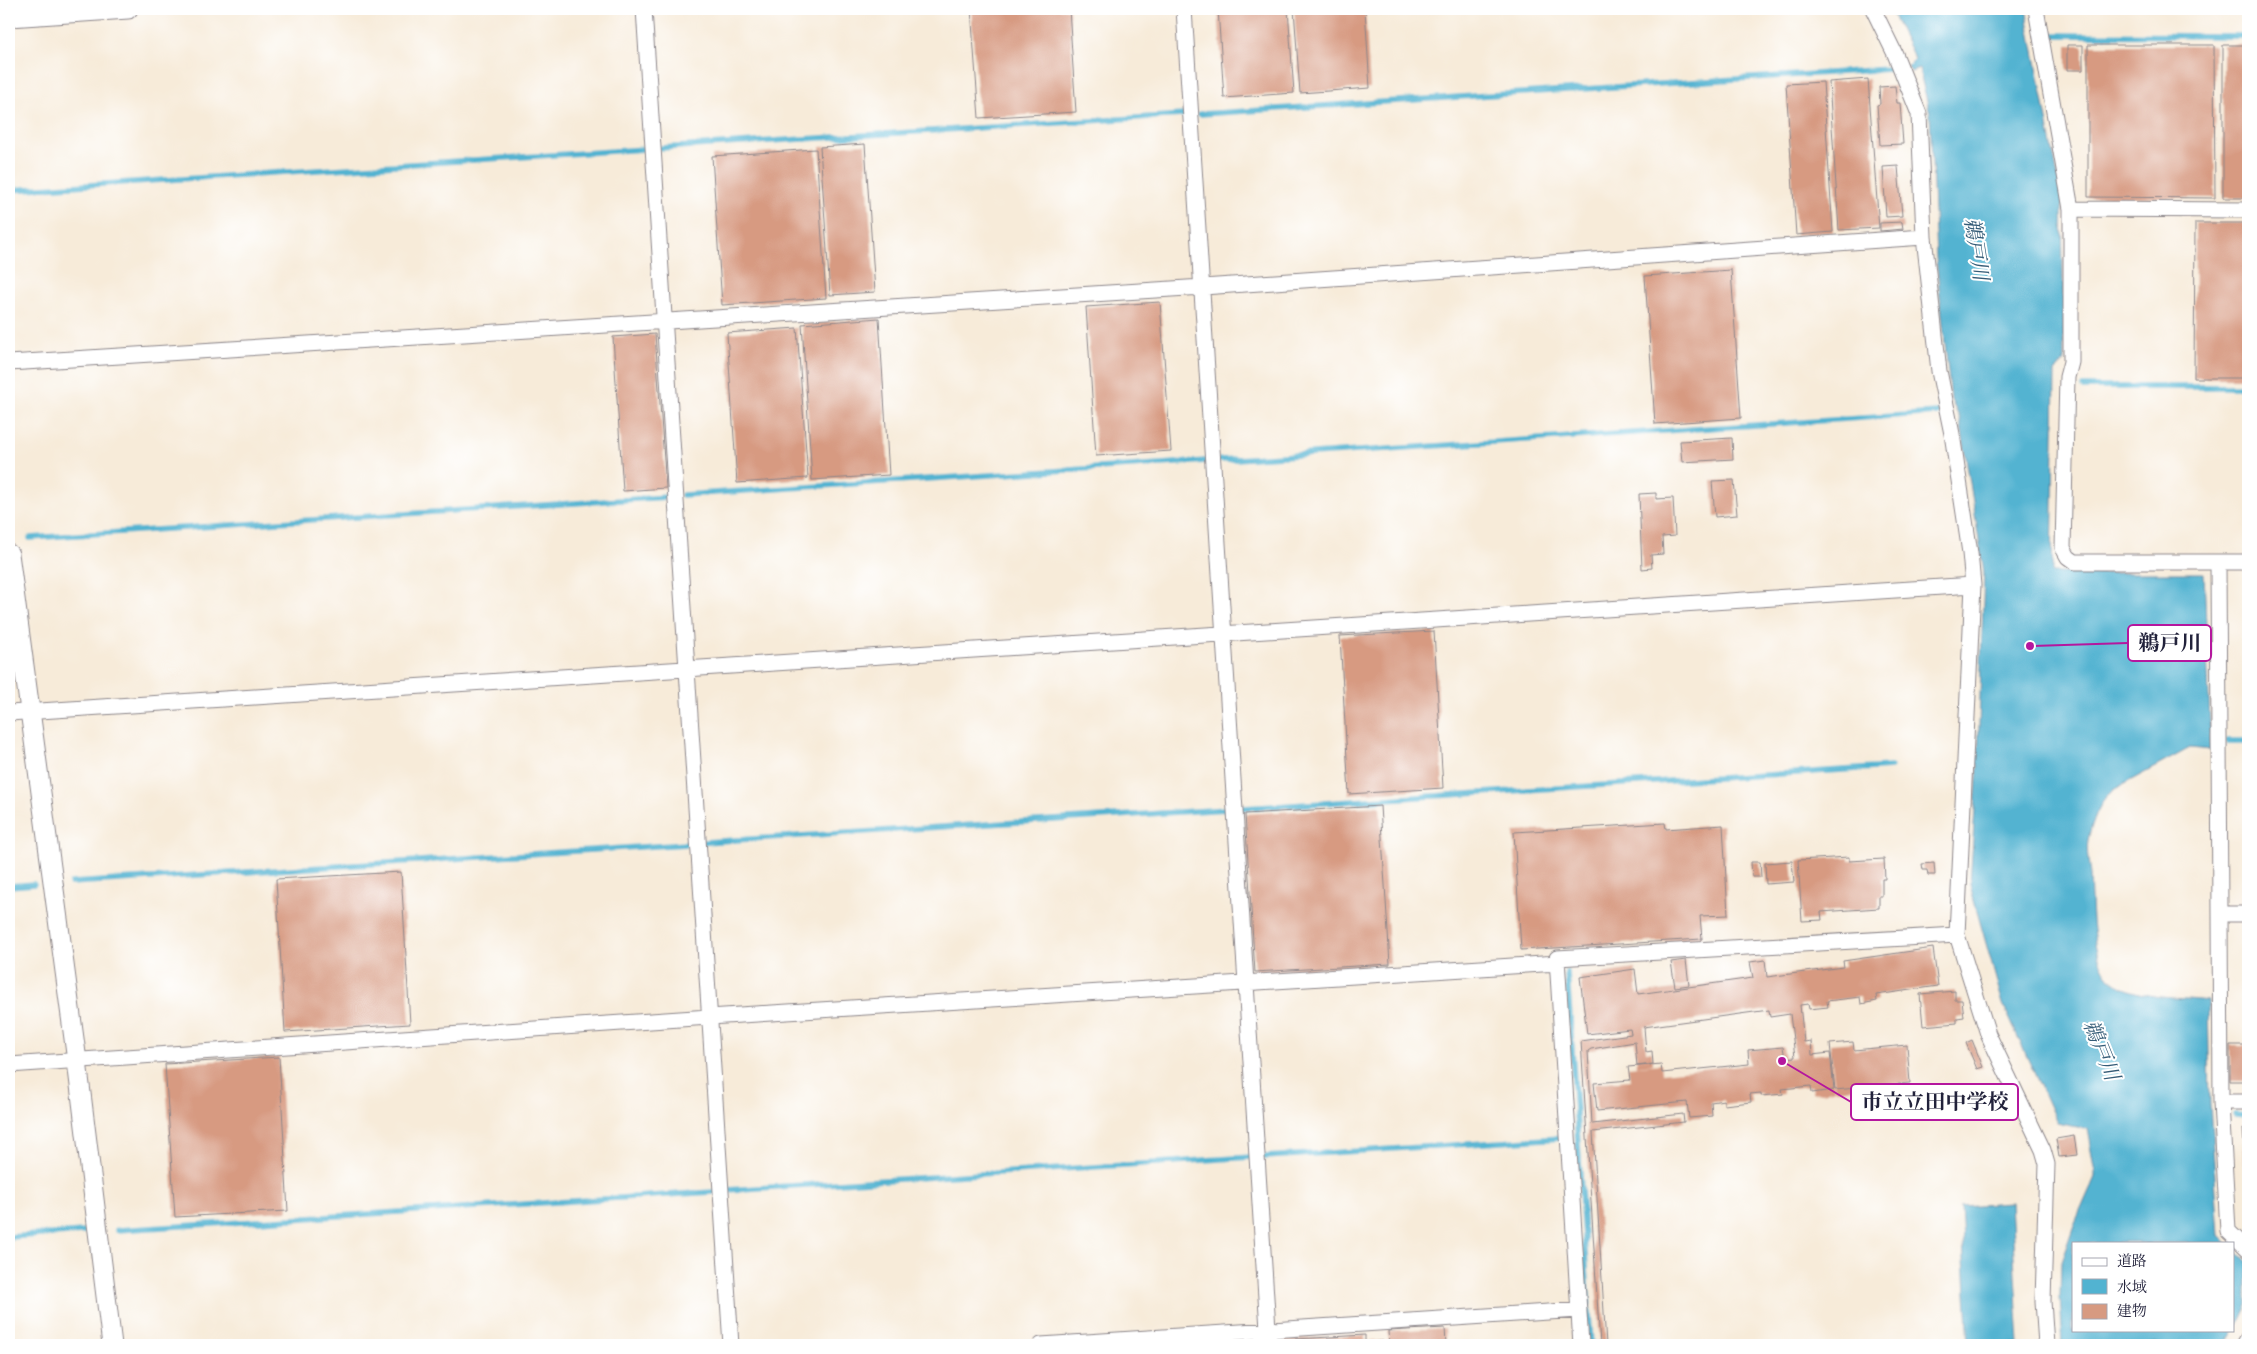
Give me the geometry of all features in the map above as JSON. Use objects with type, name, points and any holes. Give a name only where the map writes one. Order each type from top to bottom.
[{"type":"street","points":[[9,17],[128,9]]},
{"type":"street","points":[[644,9],[731,1345]]},
{"type":"street","points":[[1184,9],[1248,983],[1269,1338]]},
{"type":"street","points":[[1873,9],[1895,54],[1919,114],[1924,237],[1939,372],[1952,434],[1973,585],[1957,934],[1988,1034],[2043,1150],[2047,1164],[2042,1301],[2046,1345]]},
{"type":"street","points":[[2036,9],[2071,209],[2071,362],[2067,377],[2063,548],[2075,562],[2248,562]]},
{"type":"street","points":[[2071,209],[2248,210]]},
{"type":"street","points":[[9,363],[1203,287],[1924,237]]},
{"type":"street","points":[[9,554],[77,1060],[112,1345]]},
{"type":"street","points":[[2218,562],[2221,1102],[2228,1231],[2248,1250]]},
{"type":"street","points":[[9,712],[1973,585]]},
{"type":"street","points":[[2220,914],[2248,914]]},
{"type":"street","points":[[1581,1345],[1558,958],[1957,934]]},
{"type":"street","points":[[9,1065],[709,1017],[1558,963]]},
{"type":"street","points":[[2221,1102],[2248,1102]]},
{"type":"street","points":[[1041,1345],[1269,1338],[1578,1310]]},
{"type":"street","points":[[2244,1345],[2248,1338]]},
{"type":"water","points":[[1890,9],[2026,9],[2062,199],[2064,362],[2055,372],[2052,573],[2204,573],[2211,750],[2190,748],[2113,790],[2103,801],[2096,814],[2087,849],[2095,943],[2103,968],[2110,978],[2119,985],[2143,994],[2208,1001],[2210,1105],[2219,1235],[2226,1242],[2072,1242],[2072,1332],[2233,1332],[2225,1345],[2063,1345],[2060,1296],[2061,1262],[2074,1225],[2095,1177],[2095,1167],[2088,1129],[2057,1123],[2003,1004],[1970,884],[1978,764],[1975,764],[1975,759],[1978,758],[1984,572],[1960,419],[1951,400],[1936,258],[1930,113],[1919,69],[1911,72],[1908,66],[1915,59]]},
{"type":"water","points":[[2011,1203],[2019,1345],[1969,1345],[1961,1206]]},
{"type":"water","points":[[2234,1250],[2248,1263],[2248,1303],[2234,1330]]},
{"type":"building","points":[[971,9],[1069,9],[1076,112],[979,118]]},
{"type":"building","points":[[1218,9],[1288,9],[1294,93],[1224,98]]},
{"type":"building","points":[[1294,9],[1365,9],[1370,88],[1300,93]]},
{"type":"building","points":[[2067,45],[2083,45],[2083,70],[2067,70]]},
{"type":"building","points":[[2088,45],[2214,45],[2215,198],[2088,197]]},
{"type":"building","points":[[2223,45],[2248,45],[2248,198],[2223,198]]},
{"type":"building","points":[[1868,79],[1879,228],[1839,230],[1829,82]]},
{"type":"building","points":[[1823,82],[1833,232],[1796,235],[1786,84]]},
{"type":"building","points":[[1895,86],[1897,103],[1900,103],[1903,144],[1880,145],[1877,105],[1880,104],[1879,87]]},
{"type":"building","points":[[865,144],[875,292],[830,295],[820,147]]},
{"type":"building","points":[[816,149],[826,298],[722,305],[712,156]]},
{"type":"building","points":[[1898,166],[1902,216],[1886,217],[1883,167]]},
{"type":"building","points":[[1902,222],[1903,229],[1880,231],[1880,223]]},
{"type":"building","points":[[2195,223],[2248,223],[2248,378],[2194,378]]},
{"type":"building","points":[[1731,270],[1741,418],[1655,424],[1645,276]]},
{"type":"building","points":[[1160,302],[1171,451],[1096,456],[1086,307]]},
{"type":"building","points":[[879,318],[889,475],[812,480],[802,324]]},
{"type":"building","points":[[797,328],[808,478],[737,483],[727,333]]},
{"type":"building","points":[[655,334],[666,488],[623,491],[613,337]]},
{"type":"building","points":[[1732,438],[1733,459],[1682,462],[1680,441]]},
{"type":"building","points":[[1734,480],[1737,515],[1715,517],[1712,481]]},
{"type":"building","points":[[1656,493],[1656,499],[1673,498],[1675,536],[1662,537],[1663,554],[1651,555],[1652,568],[1642,569],[1639,494]]},
{"type":"building","points":[[1434,631],[1443,788],[1349,794],[1340,636]]},
{"type":"building","points":[[1380,806],[1390,964],[1255,972],[1245,814]]},
{"type":"building","points":[[1665,823],[1666,829],[1723,825],[1728,915],[1700,916],[1702,939],[1521,950],[1514,832]]},
{"type":"building","points":[[1849,857],[1849,861],[1884,859],[1885,879],[1882,879],[1882,896],[1879,896],[1879,908],[1821,912],[1822,920],[1802,921],[1798,860]]},
{"type":"building","points":[[1792,861],[1794,882],[1766,884],[1765,863]]},
{"type":"building","points":[[1751,862],[1760,862],[1761,877],[1752,877]]},
{"type":"building","points":[[1934,863],[1935,875],[1928,875],[1927,870],[1923,870],[1922,864]]},
{"type":"building","points":[[401,872],[410,1024],[285,1032],[276,879]]},
{"type":"building","points":[[1933,948],[1938,986],[1876,995],[1877,1001],[1861,1004],[1860,997],[1827,1001],[1828,1007],[1809,1009],[1808,1004],[1800,1005],[1804,1042],[1811,1041],[1812,1055],[1830,1053],[1834,1090],[1812,1093],[1811,1086],[1782,1089],[1783,1094],[1761,1096],[1761,1093],[1750,1094],[1751,1102],[1724,1105],[1724,1100],[1711,1102],[1712,1116],[1689,1118],[1687,1102],[1597,1111],[1594,1083],[1630,1080],[1628,1067],[1661,1064],[1662,1073],[1749,1064],[1748,1050],[1783,1047],[1785,1058],[1795,1057],[1790,1014],[1770,1017],[1769,1010],[1644,1027],[1646,1052],[1652,1051],[1653,1064],[1637,1066],[1635,1042],[1588,1051],[1592,1124],[1683,1114],[1684,1122],[1593,1132],[1606,1345],[1600,1345],[1581,1041],[1631,1034],[1630,1029],[1587,1034],[1580,977],[1635,969],[1638,994],[1753,978],[1750,962],[1765,960],[1767,977],[1844,967],[1843,961]]},
{"type":"building","points":[[1686,960],[1689,985],[1675,987],[1671,962]]},
{"type":"building","points":[[1955,991],[1955,1000],[1962,1000],[1964,1017],[1957,1018],[1957,1023],[1923,1026],[1920,994]]},
{"type":"building","points":[[1972,1040],[1983,1067],[1977,1069],[1966,1043]]},
{"type":"building","points":[[1853,1042],[1854,1050],[1907,1045],[1910,1083],[1835,1090],[1830,1044]]},
{"type":"building","points":[[2230,1045],[2248,1045],[2248,1081],[2230,1081]]},
{"type":"building","points":[[279,1057],[288,1211],[175,1217],[165,1064]]},
{"type":"building","points":[[2243,1128],[2248,1128],[2248,1176],[2245,1176]]},
{"type":"building","points":[[2074,1136],[2077,1155],[2059,1157],[2056,1139]]},
{"type":"building","points":[[1445,1328],[1446,1345],[1389,1345],[1388,1331]]},
{"type":"building","points":[[1365,1335],[1365,1342],[1383,1341],[1383,1345],[1278,1345],[1278,1340]]},
{"type":"waterway","points":[[2049,35],[2248,36]]},
{"type":"waterway","points":[[1200,114],[1889,69]]},
{"type":"waterway","points":[[661,148],[1183,115]]},
{"type":"waterway","points":[[9,190],[645,149]]},
{"type":"waterway","points":[[2083,387],[2248,387]]},
{"type":"waterway","points":[[1220,460],[1938,413]]},
{"type":"waterway","points":[[683,495],[1207,461]]},
{"type":"waterway","points":[[30,538],[668,497]]},
{"type":"waterway","points":[[2228,741],[2248,741]]},
{"type":"waterway","points":[[1243,808],[1891,767]]},
{"type":"waterway","points":[[704,842],[1227,809]]},
{"type":"waterway","points":[[71,883],[687,844]]},
{"type":"waterway","points":[[9,886],[34,884]]},
{"type":"waterway","points":[[1567,972],[1591,1345]]},
{"type":"waterway","points":[[2235,1114],[2248,1115]]},
{"type":"waterway","points":[[1265,1157],[1562,1138]]},
{"type":"waterway","points":[[726,1190],[1252,1157]]},
{"type":"waterway","points":[[117,1230],[713,1192]]},
{"type":"waterway","points":[[9,1237],[83,1232]]},
{"type":"place","name":"鵜戸川","points":[[2030,646]]},
{"type":"place","name":"市立立田中学校","points":[[1782,1061]]}]
